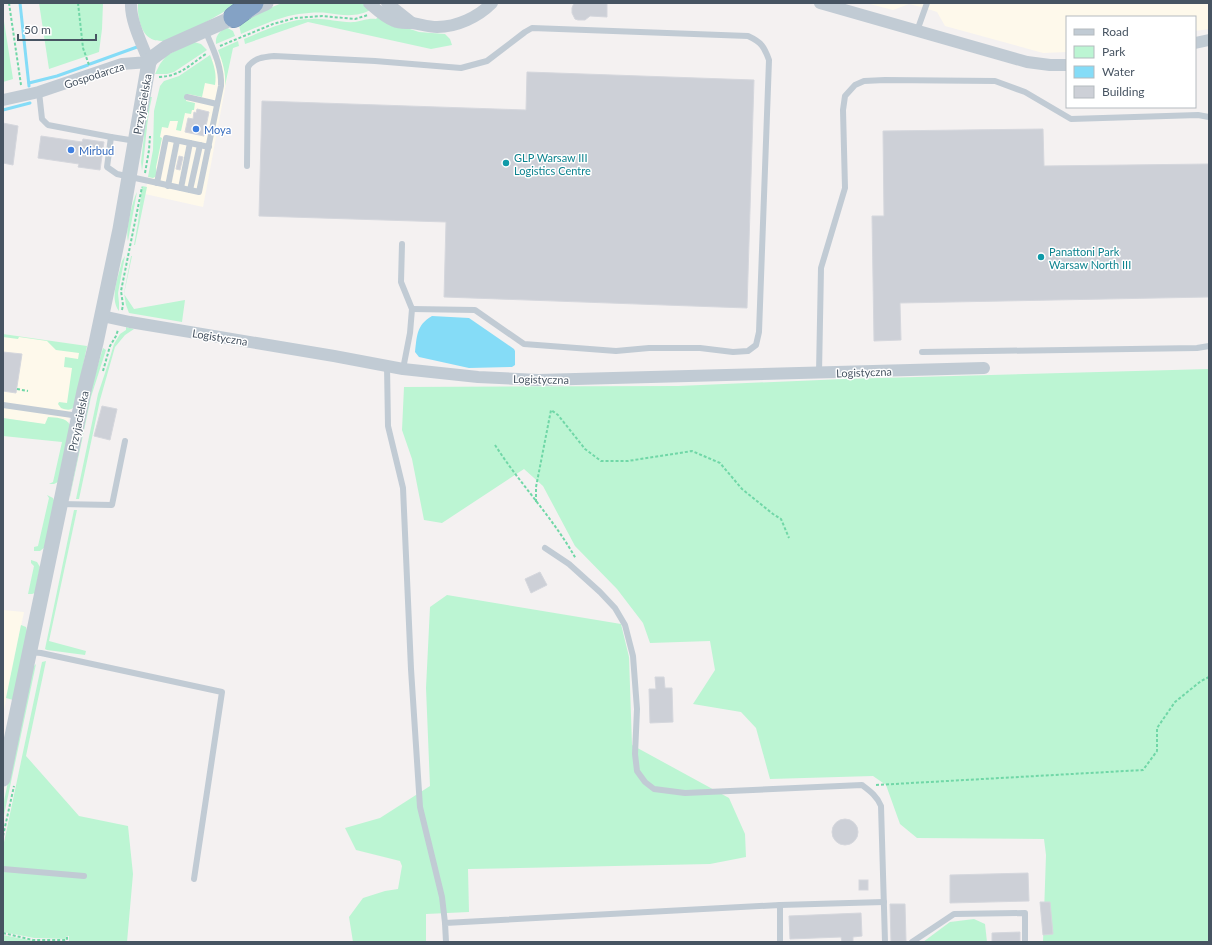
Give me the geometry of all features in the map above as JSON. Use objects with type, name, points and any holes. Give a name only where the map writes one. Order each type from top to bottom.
[{"type":"highway","points":[[234,17],[253,3]]},
{"type":"street","points":[[131,3],[131,10],[138,36],[150,62]]},
{"type":"street","points":[[150,62],[152,58],[167,47],[266,3]]},
{"type":"street","points":[[387,3],[412,24]]},
{"type":"street","points":[[369,9],[381,13],[395,22],[437,27],[460,23],[474,17],[492,3]]},
{"type":"street","points":[[820,3],[1027,62],[1050,65],[1066,65]]},
{"type":"street","points":[[1196,43],[1209,40]]},
{"type":"street","name":"Gospodarcza","points":[[3,100],[39,92],[122,64],[150,62]]},
{"type":"street","name":"Przyjacielska","points":[[3,779],[78,416],[102,316],[130,178],[150,62]]},
{"type":"street","name":"Logistyczna","points":[[102,316],[404,369],[478,377],[538,380],[984,368]]},
{"type":"lane","points":[[917,31],[927,3]]},
{"type":"lane","points":[[247,166],[248,67],[252,62],[260,58],[274,56],[367,60],[461,68],[487,61],[532,28],[748,36],[758,41],[765,48],[769,60],[759,332],[756,345],[748,351],[733,352],[700,348],[649,348],[616,351],[524,344],[475,310],[412,309]]},
{"type":"lane","points":[[111,137],[107,167],[117,174],[199,192],[222,77],[221,69],[205,30]]},
{"type":"lane","points":[[819,373],[820,268],[845,188],[844,96],[855,85],[864,81],[885,80],[995,81],[1025,92],[1071,118],[1198,115],[1209,117]]},
{"type":"lane","points":[[39,92],[42,119],[48,125],[136,141]]},
{"type":"lane","points":[[187,97],[217,104]]},
{"type":"lane","points":[[157,183],[166,138],[209,147]]},
{"type":"lane","points":[[168,186],[177,141]]},
{"type":"lane","points":[[180,188],[190,143]]},
{"type":"lane","points":[[190,190],[200,145]]},
{"type":"lane","points":[[402,244],[401,282],[412,309],[404,369]]},
{"type":"lane","points":[[922,352],[1197,348],[1209,346]]},
{"type":"lane","points":[[387,366],[388,426],[403,488],[411,668],[420,807],[442,897],[446,942]]},
{"type":"lane","points":[[3,405],[78,416]]},
{"type":"lane","points":[[60,504],[112,505],[125,441]]},
{"type":"lane","points":[[545,548],[569,564],[590,583],[615,608],[625,625],[633,656],[637,709],[635,754],[637,771],[645,782],[654,789],[685,793],[862,785],[873,793],[881,806],[885,942]]},
{"type":"lane","points":[[29,652],[41,653],[222,692],[194,879]]},
{"type":"lane","points":[[3,869],[84,876]]},
{"type":"lane","points":[[445,923],[780,905],[884,902]]},
{"type":"lane","points":[[780,905],[780,942]]},
{"type":"lane","points":[[912,942],[954,914],[1025,913],[1025,942]]},
{"type":"path","points":[[9,3],[22,96]]},
{"type":"path","points":[[78,3],[84,48],[92,75]]},
{"type":"path","points":[[160,78],[178,74],[213,50],[236,39],[288,19],[313,16],[356,19],[369,9]]},
{"type":"path","points":[[17,389],[28,391]]},
{"type":"path","points":[[536,502],[536,487],[552,410],[558,415],[585,449],[601,461],[628,461],[692,451],[720,463],[742,489],[781,519],[788,538]]},
{"type":"path","points":[[496,445],[507,463],[569,546],[590,583]]},
{"type":"path","points":[[862,785],[1143,770],[1157,751],[1157,728],[1175,702],[1200,681],[1209,677]]},
{"type":"path","points":[[3,933],[33,940],[67,940],[67,936]]},
{"type":"shaded area","points":[[866,3],[1209,3],[1209,29],[1196,31],[1196,16],[1066,16],[1066,52],[1043,53],[945,26],[937,12],[925,8],[909,4],[893,10]]},
{"type":"shaded area","points":[[232,51],[203,207],[145,194],[157,135],[168,99],[208,62]]},
{"type":"shaded area","points":[[3,334],[84,346],[67,428],[3,418]]},
{"type":"shaded area","points":[[3,610],[24,612],[4,710],[3,710]]},
{"type":"green space","points":[[39,3],[103,3],[99,52],[49,69]]},
{"type":"green space","points":[[138,3],[239,3],[201,25],[165,41],[157,41],[147,35],[142,27],[138,12]]},
{"type":"green space","points":[[282,3],[361,3],[372,9],[355,15],[317,13],[292,15],[241,34],[239,25],[243,19]]},
{"type":"green space","points":[[3,15],[13,79],[3,82]]},
{"type":"green space","points":[[380,15],[419,32],[445,34],[450,39],[452,45],[431,49],[308,22],[245,44],[244,39],[285,23],[303,19],[355,22],[376,19]]},
{"type":"green space","points":[[226,27],[233,31],[235,36],[216,44],[218,34]]},
{"type":"green space","points":[[238,41],[239,46],[233,48],[225,86],[224,68],[218,50]]},
{"type":"green space","points":[[194,42],[201,44],[207,50],[174,72],[167,74],[155,74],[167,55]]},
{"type":"green space","points":[[210,55],[215,70],[215,85],[205,83],[202,97],[188,94],[186,101],[195,103],[194,110],[192,110],[191,114],[185,113],[181,131],[176,130],[178,121],[170,121],[168,128],[162,127],[160,137],[162,138],[156,167],[157,176],[153,178],[148,177],[153,150],[154,111],[160,86],[164,81],[179,76]]},
{"type":"green space","points":[[149,97],[152,97],[148,116],[142,171],[141,162],[144,121]]},
{"type":"green space","points":[[142,186],[147,187],[134,245],[138,222]]},
{"type":"green space","points":[[137,192],[128,241],[127,231]]},
{"type":"green space","points":[[125,256],[118,293],[119,311],[116,306],[115,293],[122,261]]},
{"type":"green space","points":[[131,256],[132,256],[124,294]]},
{"type":"green space","points":[[124,294],[134,309],[185,300],[182,322],[129,313]]},
{"type":"green space","points":[[126,327],[134,329],[125,335],[115,347],[100,400],[79,499],[76,499],[98,394],[114,344],[120,334],[126,330]]},
{"type":"green space","points":[[3,334],[87,346],[75,406],[73,408],[69,410],[61,408],[58,404],[59,402],[67,403],[72,368],[64,367],[65,357],[78,359],[79,353],[56,350],[47,341],[19,337],[18,339],[3,337]]},
{"type":"green space","points":[[103,348],[106,350],[91,397],[70,497],[92,385]]},
{"type":"green space","points":[[1209,369],[1209,942],[1043,942],[1046,855],[1044,839],[917,838],[900,824],[886,785],[873,776],[770,779],[756,728],[741,712],[693,704],[715,670],[710,641],[650,643],[643,623],[617,589],[575,546],[543,486],[524,469],[442,523],[424,520],[412,459],[402,430],[404,387],[678,386],[844,379]]},
{"type":"green space","points":[[48,417],[63,419],[70,425],[58,482],[54,484],[49,484],[53,482],[62,442],[3,436],[3,418],[45,424]]},
{"type":"green space","points":[[47,495],[53,498],[55,503],[45,547],[40,551],[34,551],[34,547],[38,546],[49,498]]},
{"type":"green space","points":[[74,510],[77,510],[49,641],[86,651],[85,655],[45,649]]},
{"type":"green space","points":[[31,560],[37,562],[40,567],[35,593],[28,594],[34,566],[31,563]]},
{"type":"green space","points":[[447,595],[621,624],[629,657],[632,745],[729,798],[745,834],[746,857],[710,864],[468,869],[469,912],[426,914],[426,942],[353,942],[349,917],[363,898],[385,891],[398,889],[402,866],[400,861],[356,850],[345,828],[380,818],[430,786],[426,688],[430,607]]},
{"type":"green space","points":[[21,625],[26,627],[27,631],[13,700],[6,698]]},
{"type":"green space","points":[[46,661],[26,756],[79,816],[128,826],[133,874],[127,942],[3,942],[3,935],[34,941],[69,941],[69,936],[66,936],[66,939],[34,938],[3,932],[3,847],[42,662]]},
{"type":"green space","points":[[36,664],[3,820],[3,806],[31,669]]},
{"type":"green space","points":[[974,919],[985,924],[987,942],[923,942],[950,922]]},
{"type":"water","points":[[432,316],[469,318],[514,349],[515,365],[512,367],[469,368],[419,357],[415,352],[418,332],[423,323]]},
{"type":"building","points":[[574,3],[607,3],[607,17],[590,16],[585,20],[575,19],[572,13]]},
{"type":"building","name":"GLP Warsaw III Logistics Centre","points":[[527,72],[754,80],[747,308],[444,297],[446,222],[259,216],[262,101],[526,110]]},
{"type":"building","points":[[197,109],[209,112],[204,136],[185,132],[188,118],[193,119],[194,112],[196,113]]},
{"type":"building","points":[[3,123],[18,126],[13,165],[3,163]]},
{"type":"building","name":"Panattoni Park Warsaw North III","points":[[1043,129],[1044,166],[1209,164],[1209,297],[900,303],[901,340],[874,341],[872,216],[884,216],[883,131]]},
{"type":"building","name":"Mirbud","points":[[41,136],[82,142],[83,139],[104,142],[100,170],[78,167],[79,164],[38,158]]},
{"type":"building","points":[[179,156],[183,157],[180,170],[176,169]]},
{"type":"building","points":[[3,352],[22,354],[16,393],[3,391]]},
{"type":"building","points":[[102,406],[117,409],[110,440],[94,436]]},
{"type":"building","points":[[540,572],[547,585],[531,593],[525,579]]},
{"type":"building","points":[[655,677],[664,677],[665,688],[672,688],[673,722],[650,723],[649,689],[656,689]]},
{"type":"building","points":[[845,819],[854,823],[858,832],[854,841],[845,845],[836,841],[832,832],[836,823]]},
{"type":"building","points":[[1028,873],[1029,901],[950,903],[950,875]]},
{"type":"building","points":[[859,880],[868,880],[868,890],[859,890]]},
{"type":"building","points":[[1040,902],[1050,902],[1053,934],[1043,935]]},
{"type":"building","points":[[890,904],[905,904],[906,941],[891,942]]},
{"type":"building","points":[[861,913],[862,936],[853,937],[853,942],[842,942],[841,937],[790,939],[789,916]]},
{"type":"building","points":[[1020,932],[1020,942],[992,942],[992,933]]},
{"type":"waterway","points":[[20,3],[29,86]]},
{"type":"waterway","points":[[90,64],[137,47]]},
{"type":"waterway","points":[[29,83],[57,76],[88,65]]},
{"type":"waterway","points":[[3,110],[30,103]]},
{"type":"place","name":"Moya","points":[[196,129]]},
{"type":"place","name":"Mirbud","points":[[71,150]]},
{"type":"place","name":"GLP Warsaw III Logistics Centre","points":[[506,163]]},
{"type":"place","name":"Panattoni Park Warsaw North III","points":[[1041,257]]}]
